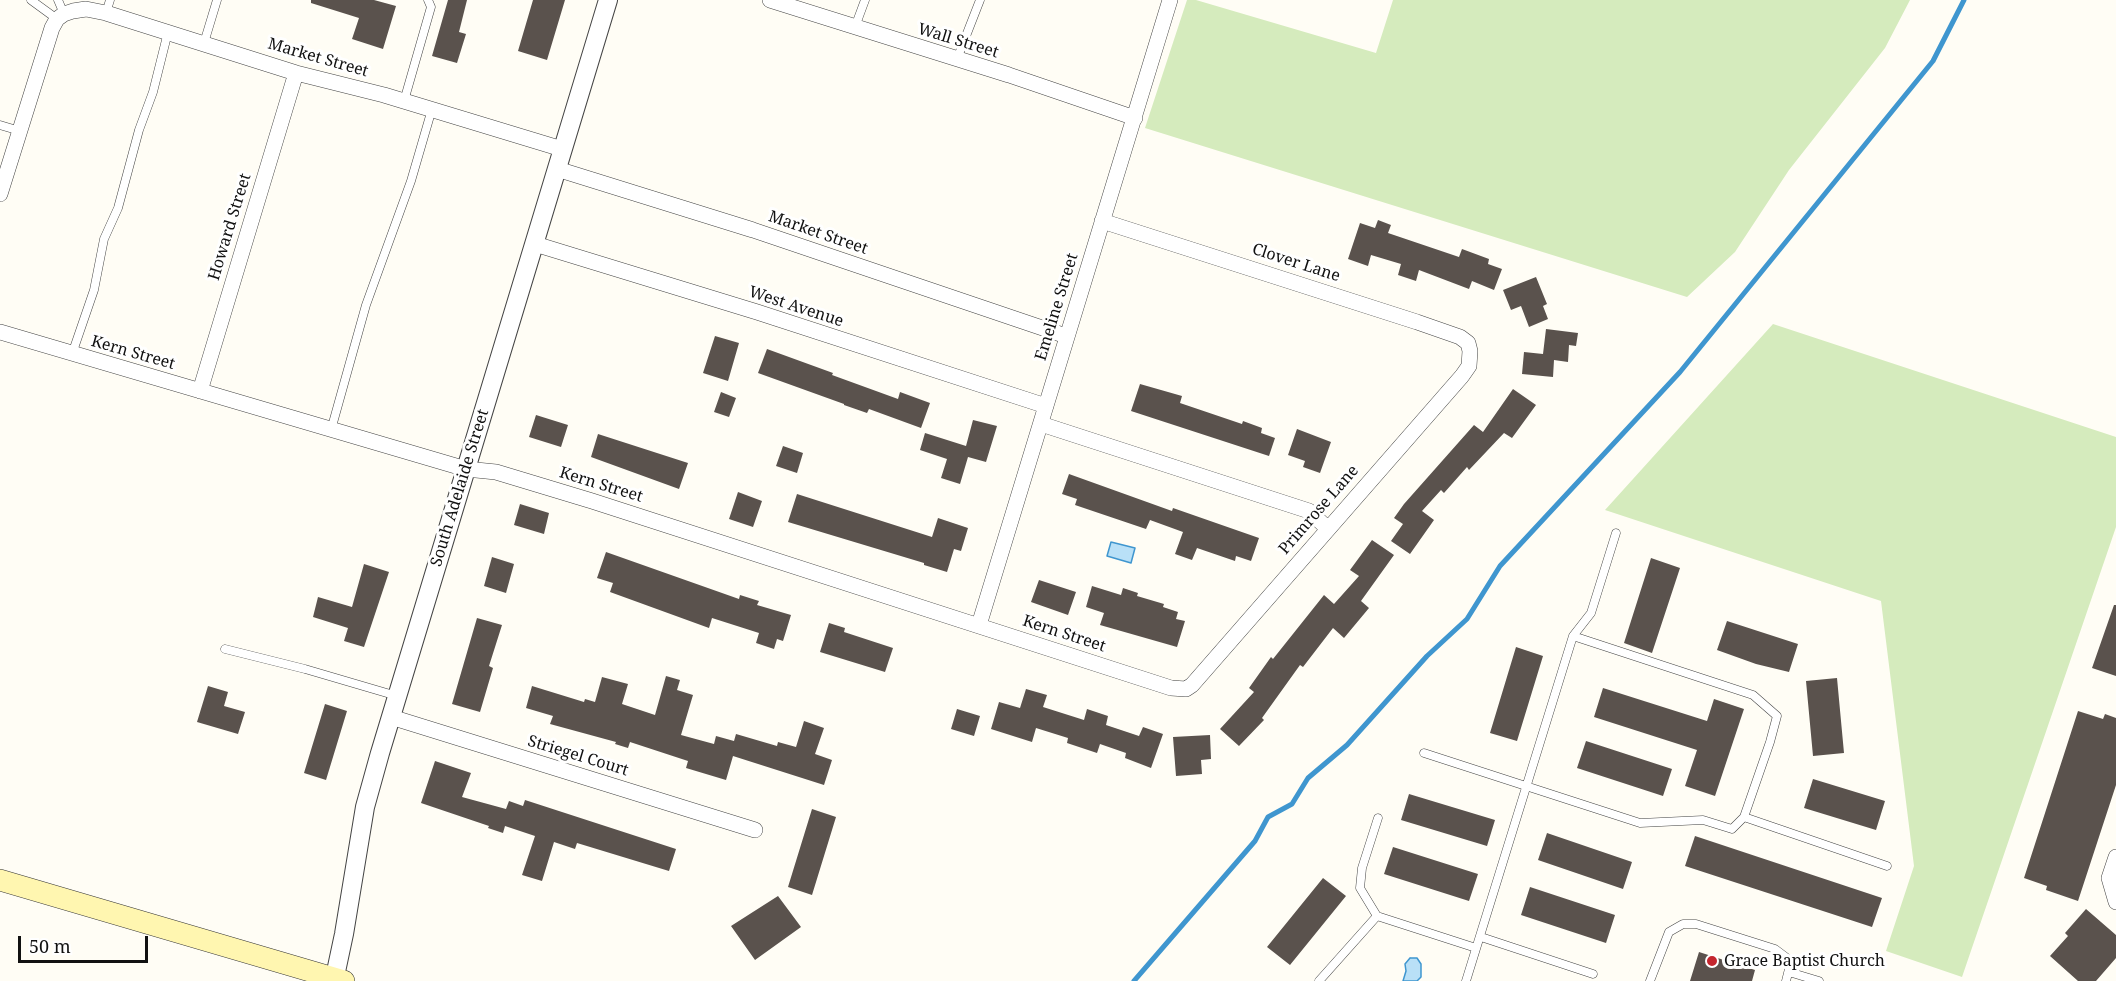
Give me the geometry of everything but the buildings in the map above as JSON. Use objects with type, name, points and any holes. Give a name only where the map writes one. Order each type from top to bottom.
[{"type":"main road","points":[[0,880],[337,980]]},
{"type":"street","name":"South Adelaide Street","points":[[337,980],[365,807],[608,0]]},
{"type":"street","name":"Wall Street","points":[[770,0],[1135,118]]},
{"type":"street","name":"Emeline Street","points":[[979,625],[1170,0]]},
{"type":"street","name":"Market Street","points":[[60,11],[100,6],[168,32],[296,73],[404,101],[562,149]]},
{"type":"street","points":[[0,194],[52,28],[60,11]]},
{"type":"street","name":"Howard Street","points":[[200,391],[296,73]]},
{"type":"street","name":"Market Street","points":[[557,169],[753,230],[1066,336]]},
{"type":"street","name":"Clover Lane","points":[[1102,221],[1460,337],[1468,343],[1470,351]]},
{"type":"street","name":"West Avenue","points":[[535,243],[1046,406]]},
{"type":"street","name":"Kern Street","points":[[0,332],[466,469],[496,472],[1171,688],[1186,688]]},
{"type":"street","name":"Primrose Lane","points":[[1186,688],[1192,685],[1462,376],[1469,366],[1470,351]]},
{"type":"street","points":[[1041,424],[1309,511],[1327,528]]},
{"type":"street","name":"Striegel Court","points":[[391,717],[755,830]]},
{"type":"street","points":[[2116,856],[2109,878],[2116,902]]},
{"type":"lane","points":[[31,0],[60,11]]},
{"type":"lane","points":[[204,43],[217,0]]},
{"type":"lane","points":[[404,101],[431,7],[428,0]]},
{"type":"lane","points":[[855,27],[864,0]]},
{"type":"lane","points":[[957,59],[980,0]]},
{"type":"lane","points":[[72,354],[94,290],[104,240],[118,208],[139,130],[153,92],[168,32]]},
{"type":"lane","points":[[331,430],[366,305],[411,181],[432,110]]},
{"type":"lane","points":[[0,125],[20,131]]},
{"type":"lane","points":[[1466,981],[1573,636],[1591,613],[1616,533]]},
{"type":"lane","points":[[1424,753],[1640,823],[1703,820],[1732,829],[1744,817],[1770,742],[1776,716],[1754,695],[1573,636]]},
{"type":"lane","points":[[225,650],[305,669],[397,696]]},
{"type":"lane","points":[[1744,817],[1887,867]]},
{"type":"lane","points":[[1378,818],[1362,868],[1360,888],[1377,916],[1476,948]]},
{"type":"lane","points":[[1319,981],[1377,916]]},
{"type":"lane","points":[[1650,981],[1669,932],[1683,924],[1696,924],[1775,949],[1791,961],[1786,981]]},
{"type":"lane","points":[[1481,937],[1593,974]]},
{"type":"lane","points":[[1789,972],[1819,981]]},
{"type":"green space","points":[[1187,0],[1196,0],[1376,53],[1393,0],[1910,0],[1885,48],[1789,170],[1735,252],[1687,297],[1145,128]]},
{"type":"green space","points":[[1773,324],[2116,437],[2116,527],[1962,977],[1886,951],[1914,866],[1881,601],[1605,510]]},
{"type":"water","points":[[1111,542],[1135,548],[1131,563],[1107,556]]},
{"type":"water","points":[[1410,958],[1417,958],[1421,964],[1421,977],[1417,981],[1403,981],[1406,971],[1405,964]]},
{"type":"waterway","points":[[1134,981],[1255,841],[1268,817],[1292,804],[1308,778],[1347,745],[1427,656],[1467,619],[1500,566],[1680,372],[1933,61],[1964,0]]},
{"type":"place","name":"Grace Baptist Church","points":[[1712,961]]}]
